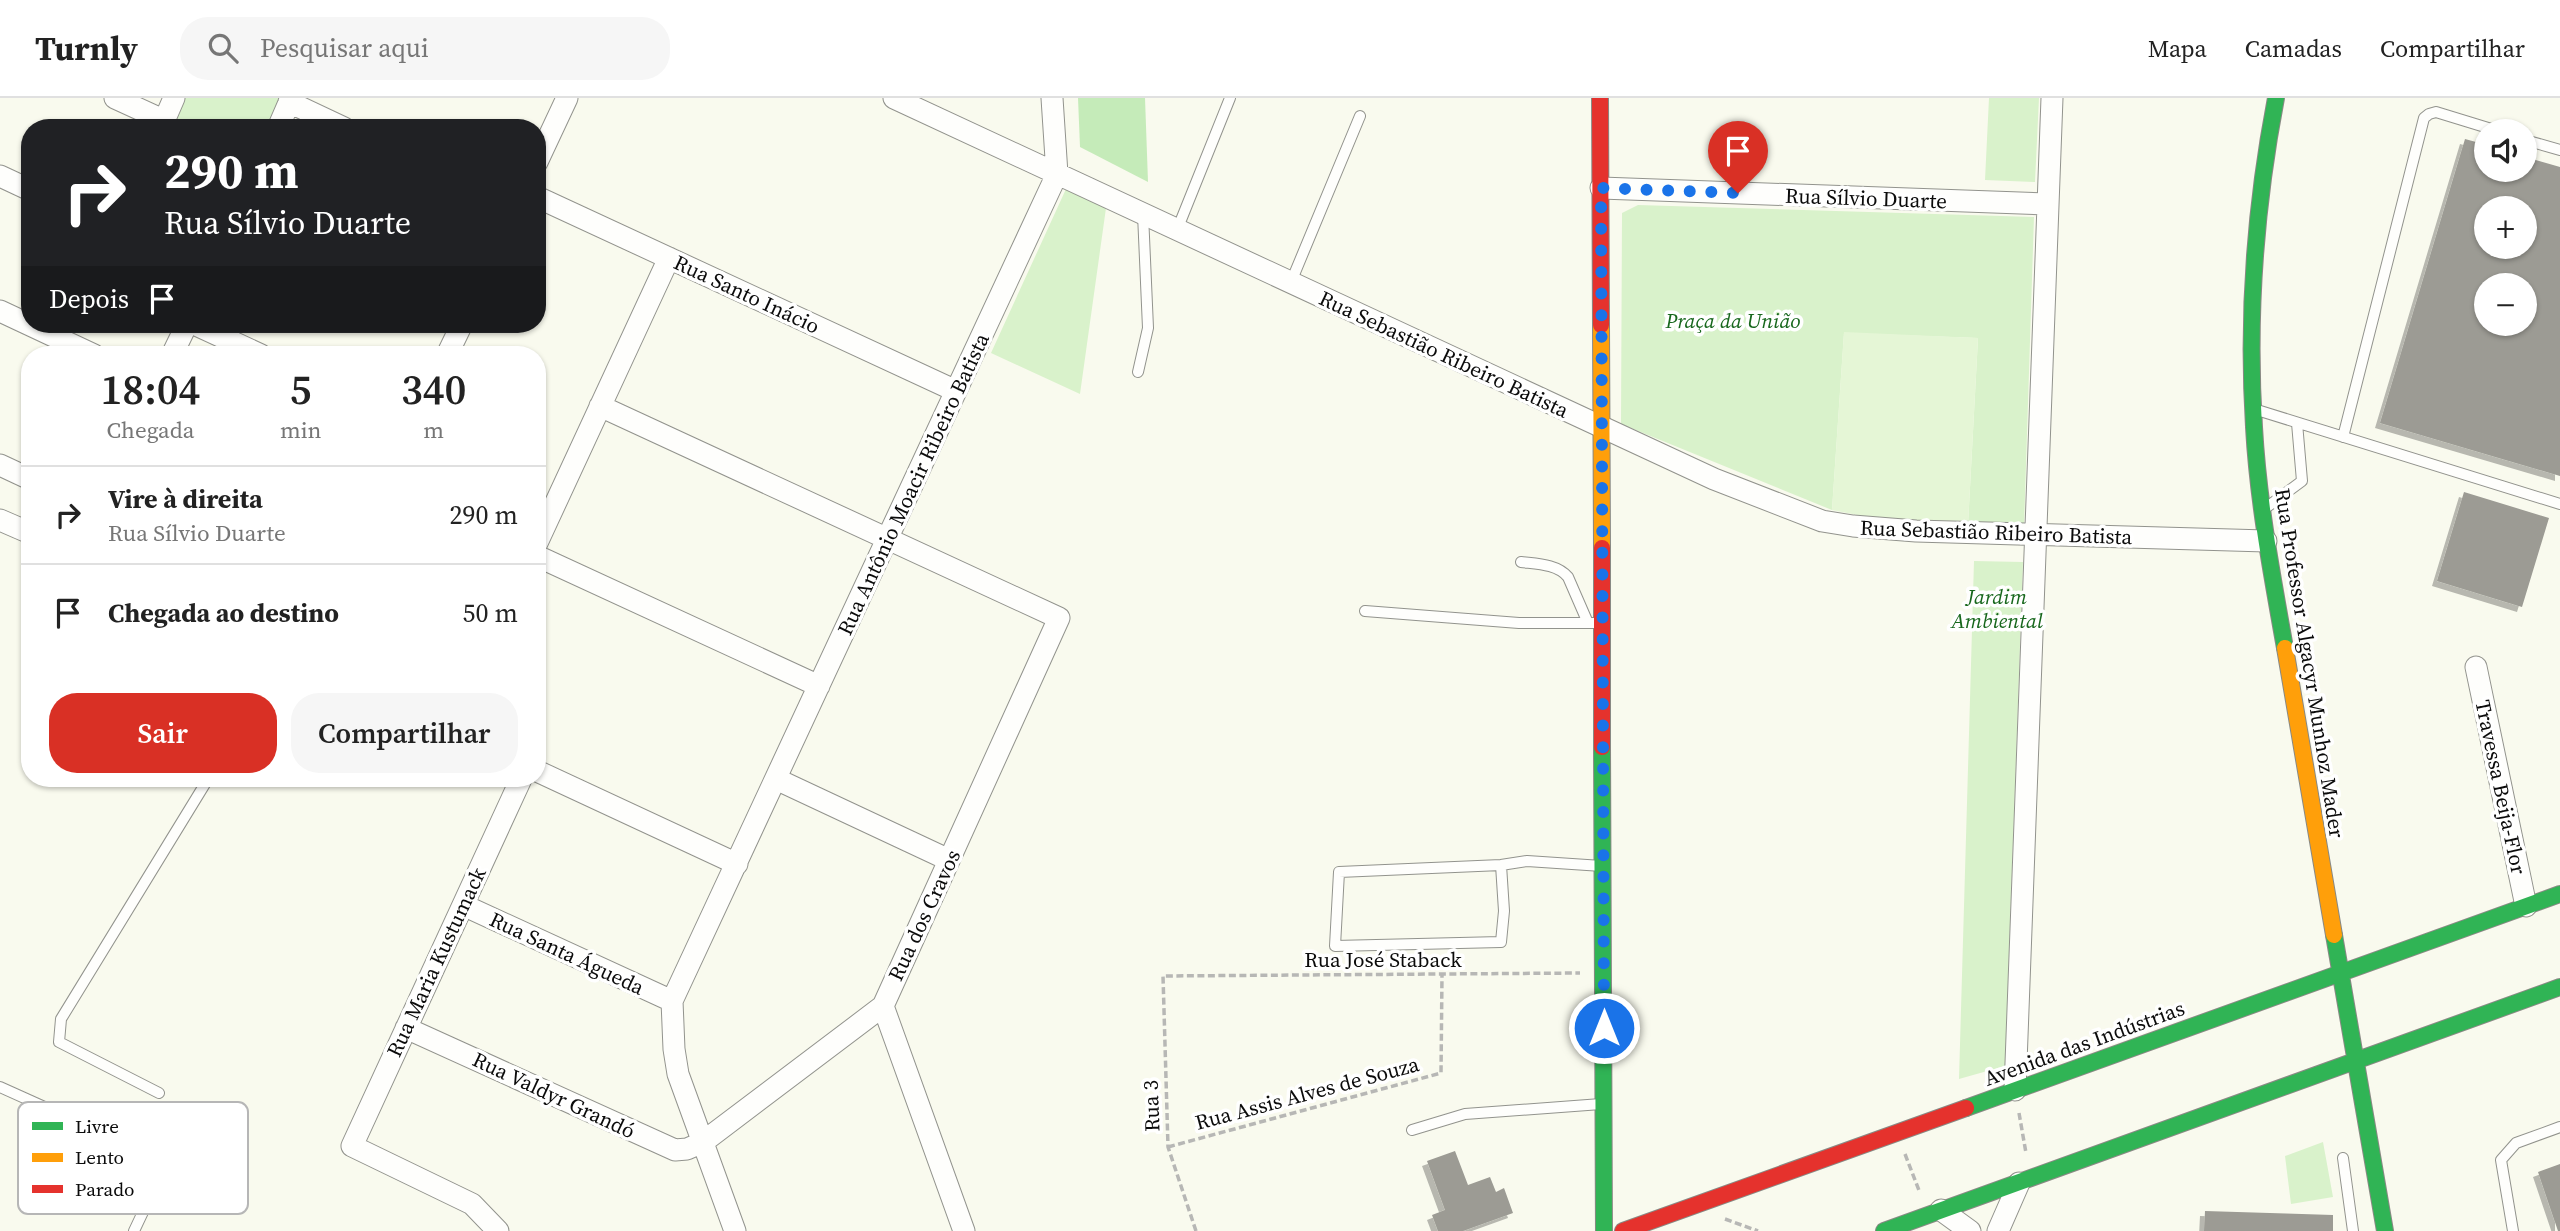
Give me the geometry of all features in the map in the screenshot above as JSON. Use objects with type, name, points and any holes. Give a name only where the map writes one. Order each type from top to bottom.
[{"type":"street","points":[[115,98],[153,119]]},
{"type":"street","points":[[164,119],[174,98]]},
{"type":"street","points":[[546,143],[567,98]]},
{"type":"street","name":"Rua Sebastião Ribeiro Batista","points":[[894,98],[1746,493],[1822,521],[1905,531],[2266,541]]},
{"type":"street","name":"Rua Antônio Moacir Ribeiro Batista","points":[[672,1001],[1057,174],[1052,98]]},
{"type":"street","points":[[1600,98],[1602,427],[1595,623],[1603,866],[1604,1231]]},
{"type":"street","points":[[2015,1090],[2052,98]]},
{"type":"street","name":"Rua Professor Algacyr Munhoz Mader","points":[[2276,98],[2262,174],[2252,262],[2249,316],[2251,408],[2266,541],[2385,1231]]},
{"type":"street","points":[[282,119],[290,100],[327,119]]},
{"type":"street","points":[[0,176],[21,186]]},
{"type":"street","name":"Rua Sílvio Duarte","points":[[1601,188],[2048,204]]},
{"type":"street","name":"Rua Santo Inácio","points":[[546,201],[956,391]]},
{"type":"street","points":[[546,523],[669,258]]},
{"type":"street","points":[[0,311],[21,321]]},
{"type":"street","points":[[47,333],[75,346]]},
{"type":"street","points":[[213,333],[242,346]]},
{"type":"street","points":[[600,406],[888,539]]},
{"type":"street","points":[[0,465],[21,475]]},
{"type":"street","points":[[0,520],[21,529]]},
{"type":"street","name":"Rua dos Cravos","points":[[702,1142],[883,1006],[1059,618],[888,539]]},
{"type":"street","points":[[546,560],[819,686]]},
{"type":"street","name":"Travessa Beija-Flor","points":[[2476,667],[2526,906]]},
{"type":"street","points":[[546,775],[737,864]]},
{"type":"street","points":[[776,779],[949,860]]},
{"type":"street","name":"Rua Maria Kustumack","points":[[498,1231],[472,1205],[352,1146],[517,787]]},
{"type":"street","name":"Avenida das Indústrias","points":[[1623,1231],[2560,894]]},
{"type":"street","name":"Rua Santa Águeda","points":[[463,905],[672,1001]]},
{"type":"street","points":[[1884,1231],[2560,988]]},
{"type":"street","points":[[672,1001],[678,1073],[735,1231]]},
{"type":"street","points":[[883,1006],[964,1231]]},
{"type":"street","name":"Rua Valdyr Grandó","points":[[406,1028],[675,1150],[688,1149],[702,1142]]},
{"type":"street","points":[[1998,1231],[2025,1181]]},
{"type":"street","points":[[1935,1213],[1970,1231]]},
{"type":"lane","points":[[1177,230],[1230,98]]},
{"type":"lane","points":[[2343,437],[2424,118],[2436,112],[2474,124]]},
{"type":"lane","points":[[1291,282],[1360,116]]},
{"type":"lane","points":[[2537,143],[2560,150]]},
{"type":"lane","points":[[1138,372],[1148,328],[1143,214]]},
{"type":"lane","points":[[2251,408],[2560,504]]},
{"type":"lane","points":[[2262,510],[2302,481],[2297,423]]},
{"type":"lane","points":[[1521,562],[1563,571],[1595,623]]},
{"type":"lane","points":[[1365,611],[1519,622],[1595,623]]},
{"type":"lane","points":[[159,1093],[59,1042],[61,1019],[203,787]]},
{"type":"lane","points":[[1500,865],[1504,911],[1501,942],[1335,946],[1339,872],[1500,865],[1527,861],[1603,866]]},
{"type":"lane","points":[[0,1087],[34,1102]]},
{"type":"lane","points":[[1412,1130],[1465,1114],[1604,1103]]},
{"type":"lane","points":[[2513,1231],[2501,1160],[2516,1143],[2560,1127]]},
{"type":"lane","points":[[2343,1158],[2353,1231]]},
{"type":"lane","points":[[134,1231],[142,1214]]},
{"type":"path","name":"Rua José Staback","points":[[1163,976],[1603,973]]},
{"type":"path","name":"Rua Assis Alves de Souza","points":[[1168,1147],[1441,1073],[1442,975]]},
{"type":"path","name":"Rua 3","points":[[1163,976],[1168,1147],[1196,1231]]},
{"type":"path","points":[[2015,1090],[2025,1181]]},
{"type":"path","points":[[1897,1133],[1935,1213]]},
{"type":"green space","points":[[184,98],[280,98],[271,119],[175,119]]},
{"type":"green space","points":[[1078,98],[1145,98],[1148,182],[1080,147]]},
{"type":"green space","points":[[1989,98],[2039,98],[2035,182],[1985,180]]},
{"type":"green space","points":[[1066,189],[1106,208],[1080,394],[991,353]]},
{"type":"green space","name":"Praça da União","points":[[1638,205],[2034,217],[2024,527],[1968,525],[1978,338],[1844,333],[1832,510],[1621,424],[1622,213]]},
{"type":"green space","points":[[1844,332],[1978,338],[1968,525],[1873,518],[1832,510]]},
{"type":"green space","name":"Jardim Ambiental","points":[[1974,561],[2023,562],[2005,1066],[1959,1079]]},
{"type":"green space","points":[[2323,1142],[2333,1197],[2291,1204],[2285,1156]]},
{"type":"building","points":[[2465,139],[2474,141],[2474,182],[2537,182],[2537,160],[2560,167],[2560,476],[2380,423]]},
{"type":"building","points":[[2464,492],[2549,518],[2522,607],[2437,581]]},
{"type":"building","points":[[1455,1151],[1468,1185],[1490,1177],[1496,1192],[1504,1188],[1513,1213],[1463,1231],[1438,1231],[1432,1215],[1445,1210],[1427,1161]]},
{"type":"building","points":[[2560,1164],[2560,1231],[2558,1231],[2538,1172]]},
{"type":"building","points":[[2205,1211],[2333,1215],[2333,1231],[2204,1231]]},
{"type":"traffic: fast","points":[[2276,98],[2254,261],[2252,385],[2262,510],[2285,648]]},
{"type":"traffic: fast","points":[[1602,747],[1604,1231]]},
{"type":"traffic: fast","points":[[1966,1108],[2560,894]]},
{"type":"traffic: fast","points":[[2334,935],[2385,1231]]},
{"type":"traffic: fast","points":[[1884,1231],[2560,987]]},
{"type":"traffic: slow","points":[[1601,325],[1602,548]]},
{"type":"traffic: slow","points":[[2285,648],[2334,935]]},
{"type":"traffic: jam","points":[[1600,98],[1601,325]]},
{"type":"traffic: jam","points":[[1602,548],[1602,747]]},
{"type":"traffic: jam","points":[[1623,1231],[1966,1108]]},
{"type":"route","points":[[1604,1028],[1601,188],[1738,193]]}]
